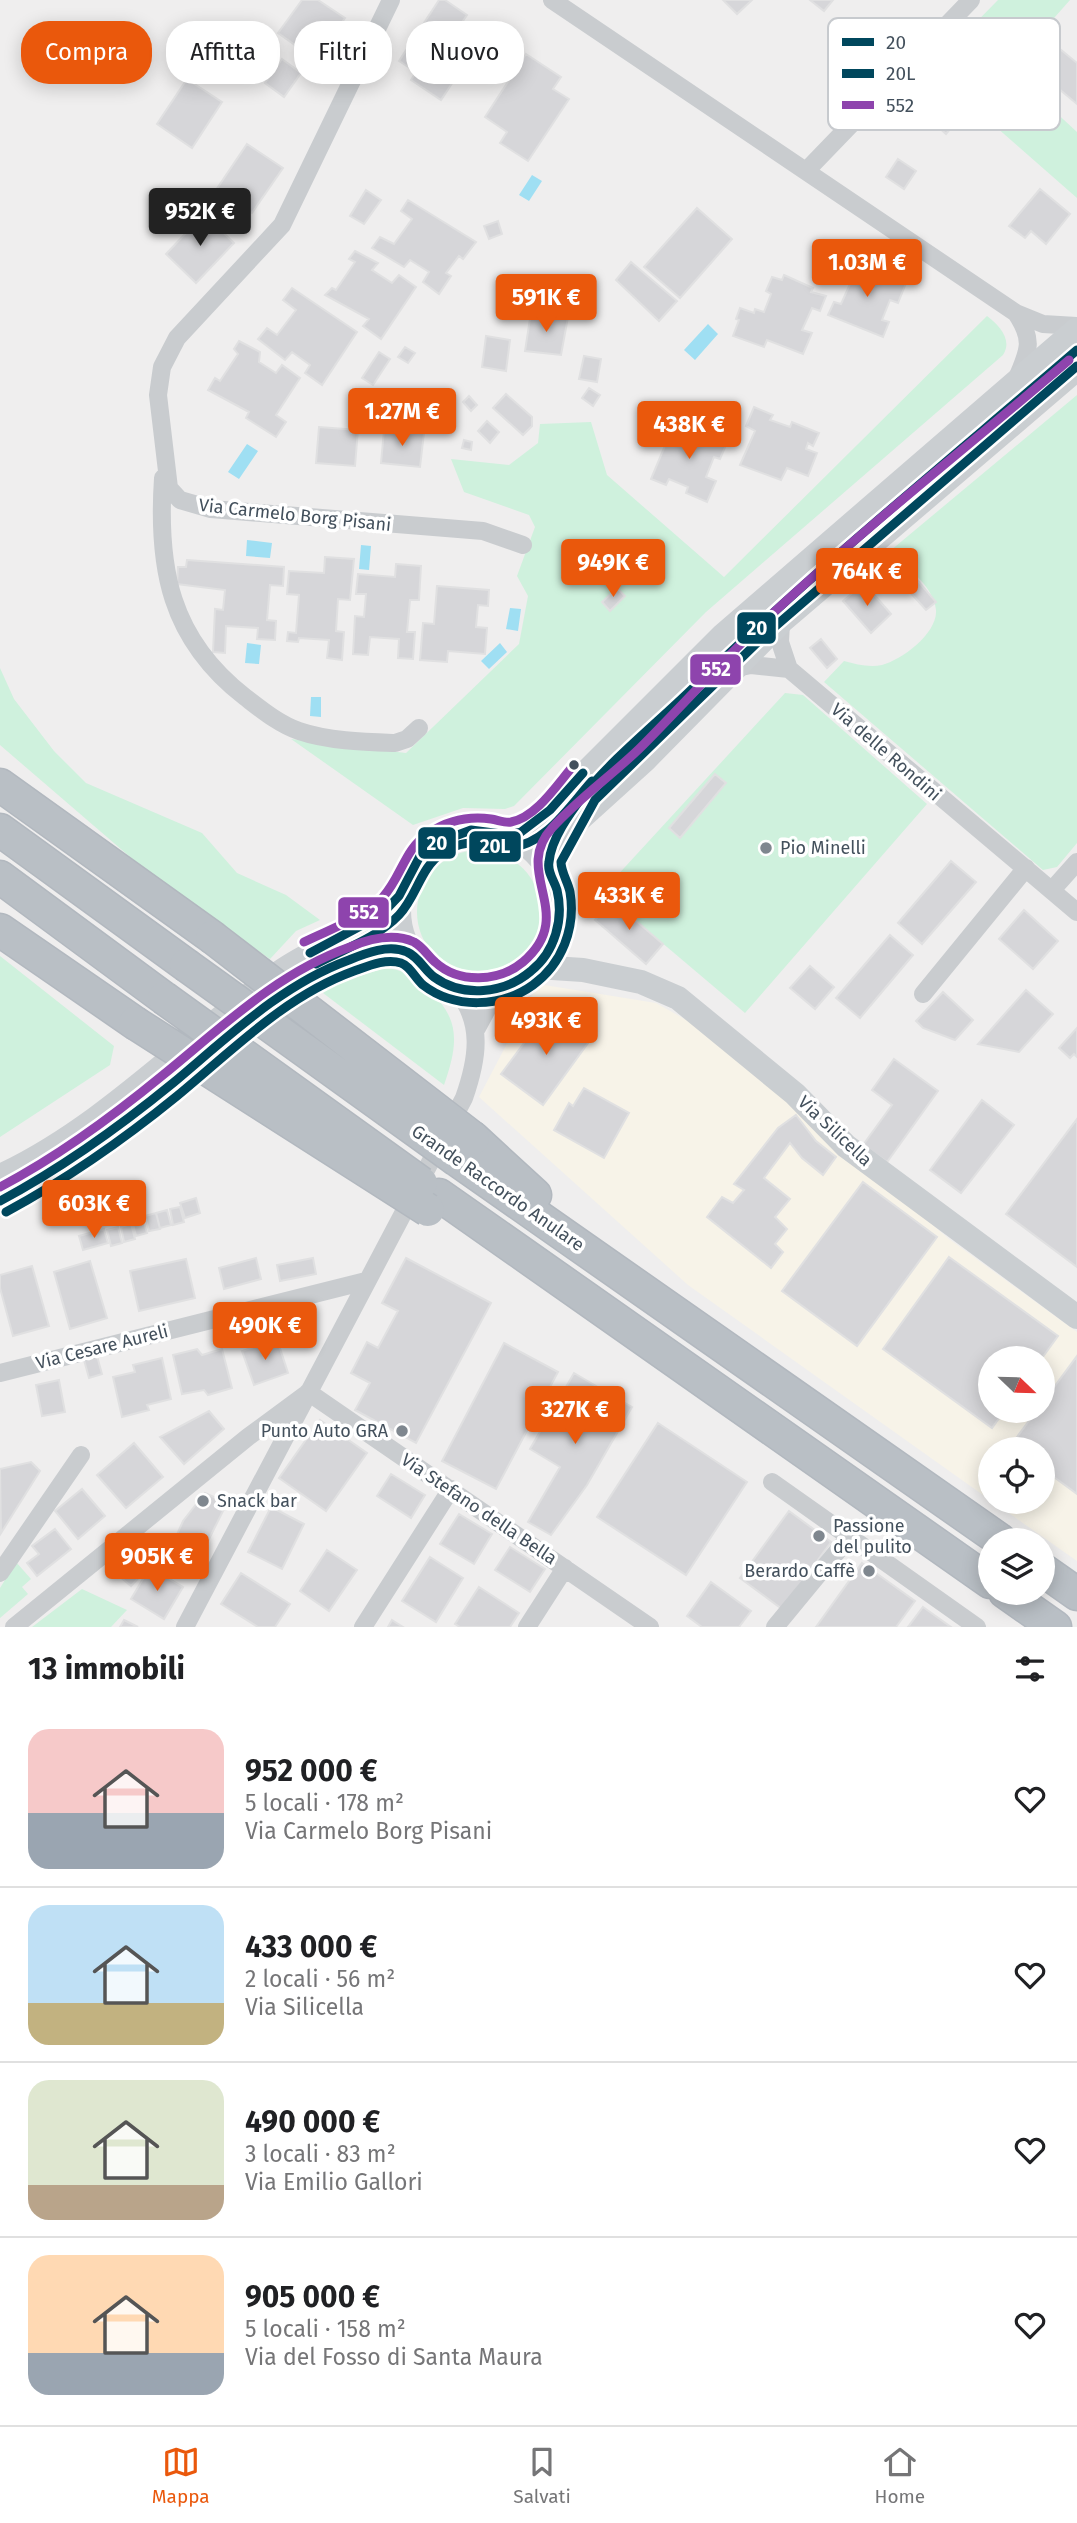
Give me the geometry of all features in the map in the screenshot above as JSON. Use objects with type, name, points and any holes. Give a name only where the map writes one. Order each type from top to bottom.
[{"type":"highway","points":[[0,761],[46,801],[76,840]]},
{"type":"highway","points":[[0,785],[212,937],[465,1149]]},
{"type":"highway","name":"Grande Raccordo Anulare","points":[[0,830],[186,965],[465,1149],[607,1264],[983,1528]]},
{"type":"highway","points":[[0,877],[433,1202]]},
{"type":"highway","points":[[0,930],[135,1024],[578,1292],[978,1574]]},
{"type":"highway","points":[[1055,1578],[1077,1594]]},
{"type":"highway","points":[[1024,1605],[1055,1627]]},
{"type":"street","name":"Via Carmelo Borg Pisani","points":[[391,0],[282,225],[177,338],[166,355],[158,389],[164,460],[173,495],[198,507],[278,516],[483,531],[523,545]]},
{"type":"street","points":[[552,0],[1016,313],[1051,326],[1077,327]]},
{"type":"street","points":[[954,18],[971,0]]},
{"type":"street","points":[[806,171],[846,130]]},
{"type":"street","points":[[1015,383],[1029,342],[1026,330],[1016,313]]},
{"type":"street","points":[[509,835],[538,820],[723,635],[1077,327]]},
{"type":"street","points":[[548,868],[552,848],[561,836],[597,807],[781,622],[1077,369]]},
{"type":"street","points":[[164,460],[162,514],[167,583],[181,622],[207,663],[251,702],[301,732],[395,743],[407,739],[419,728]]},
{"type":"street","points":[[736,668],[751,665],[789,669],[780,642],[781,622]]},
{"type":"street","name":"Via delle Rondini","points":[[789,669],[1077,912]]},
{"type":"street","points":[[0,1177],[75,1132],[223,1013],[295,962],[364,926],[400,894],[417,860],[447,837],[471,830],[509,835],[531,849],[548,868],[559,899],[557,933],[561,949],[583,970]]},
{"type":"street","points":[[1052,890],[1077,862]]},
{"type":"street","points":[[923,994],[1026,868]]},
{"type":"street","points":[[400,894],[400,922],[411,954],[432,976],[455,988],[476,991],[498,989],[513,984],[537,967],[557,933]]},
{"type":"street","points":[[0,1201],[45,1178],[91,1148],[274,1001],[307,979],[375,952],[391,950],[411,954]]},
{"type":"street","name":"Via Silicella","points":[[537,967],[583,970],[653,986],[689,1005],[808,1106],[846,1146],[1077,1317]]},
{"type":"street","points":[[455,988],[466,1003],[477,1028]]},
{"type":"street","points":[[185,1627],[460,1107],[474,1067],[477,1028],[498,989]]},
{"type":"street","name":"Via Cesare Aureli","points":[[0,1373],[366,1281]]},
{"type":"street","points":[[14,1627],[248,1437],[308,1392]]},
{"type":"street","name":"Via Stefano della Bella","points":[[308,1392],[650,1627]]},
{"type":"street","points":[[248,1437],[262,1441],[277,1452]]},
{"type":"street","points":[[0,1573],[81,1455]]},
{"type":"street","points":[[772,1482],[978,1627]]},
{"type":"street","points":[[363,1627],[451,1489]]},
{"type":"street","points":[[775,1627],[850,1536]]},
{"type":"street","points":[[527,1627],[565,1568]]},
{"type":"lane","points":[[561,836],[570,811],[586,792],[699,679],[1077,350]]},
{"type":"shaded area","points":[[538,984],[656,1003],[713,1035],[949,1239],[1077,1332],[1077,1561],[1055,1546],[1055,1528],[1030,1528],[1010,1514],[1055,1514],[1055,1437],[978,1437],[978,1491],[688,1285],[479,1097]]},
{"type":"green space","points":[[998,0],[1070,0],[1054,18],[980,18]]},
{"type":"green space","points":[[1060,116],[1077,132],[1077,198],[1000,130],[1060,130]]},
{"type":"green space","points":[[987,316],[1000,328],[1005,338],[1006,349],[1003,355],[706,612],[514,806],[505,809],[463,808],[413,825],[291,739],[406,753],[519,644],[528,596],[517,576],[535,527],[529,515],[464,492],[451,459],[509,465],[538,443],[540,424],[591,422],[607,475],[724,577]]},
{"type":"green space","points":[[1077,395],[1077,843],[1057,867],[1043,870],[824,682],[844,661],[867,666],[882,665],[899,658],[925,636],[935,619],[934,601],[918,577],[890,551]]},
{"type":"green space","points":[[0,668],[14,699],[54,751],[86,783],[202,833],[237,873],[286,895],[320,920],[296,931],[270,959],[165,887],[0,745]]},
{"type":"green space","name":"Pio Minelli","points":[[785,693],[803,695],[927,804],[745,1013],[602,892]]},
{"type":"green space","points":[[479,850],[503,855],[523,868],[536,888],[541,912],[536,936],[523,956],[503,969],[479,974],[455,969],[435,956],[422,936],[417,912],[422,888],[435,868],[455,855]]},
{"type":"green space","points":[[0,956],[114,1046],[110,1065],[0,1137]]},
{"type":"green space","points":[[382,969],[398,970],[412,977],[434,995],[450,1017],[453,1054],[444,1085],[323,993],[337,983]]},
{"type":"green space","points":[[16,1562],[31,1579],[22,1587],[28,1594],[0,1618],[0,1588]]},
{"type":"green space","points":[[82,1589],[127,1610],[111,1627],[32,1627]]},
{"type":"water","points":[[532,175],[542,181],[529,201],[519,195]]},
{"type":"water","points":[[708,324],[718,334],[695,360],[684,350]]},
{"type":"water","points":[[247,444],[258,451],[239,479],[228,472]]},
{"type":"water","points":[[247,540],[272,543],[270,558],[246,556]]},
{"type":"water","points":[[361,545],[371,546],[369,570],[359,569]]},
{"type":"water","points":[[510,608],[521,609],[518,631],[506,629]]},
{"type":"water","points":[[247,643],[261,645],[259,664],[245,663]]},
{"type":"water","points":[[500,643],[507,652],[489,669],[481,661]]},
{"type":"water","points":[[311,697],[321,697],[321,717],[310,716]]},
{"type":"building","points":[[302,0],[318,0],[345,18],[343,21],[294,21],[294,44],[280,34],[280,30]]},
{"type":"building","points":[[439,0],[445,0],[467,15],[463,21],[425,21]]},
{"type":"building","points":[[723,0],[752,0],[737,14]]},
{"type":"building","points":[[810,0],[833,0],[824,11]]},
{"type":"building","points":[[1060,49],[1077,63],[1077,104],[1060,90]]},
{"type":"building","points":[[406,50],[406,66],[399,61]]},
{"type":"building","points":[[526,54],[561,77],[553,89],[569,99],[528,161],[500,143],[507,132],[485,117],[506,84],[524,84]]},
{"type":"building","points":[[282,59],[294,68],[294,83],[284,97],[266,84],[280,84]]},
{"type":"building","points":[[184,84],[195,84],[222,102],[192,148],[157,124]]},
{"type":"building","points":[[417,84],[452,84],[441,100]]},
{"type":"building","points":[[247,144],[283,168],[252,213],[216,190]]},
{"type":"building","points":[[898,159],[916,171],[904,189],[886,177]]},
{"type":"building","points":[[1040,189],[1070,214],[1046,244],[1031,231],[1025,238],[1009,226]]},
{"type":"building","points":[[366,190],[381,200],[364,224],[350,216]]},
{"type":"building","points":[[408,200],[476,242],[463,259],[459,256],[446,273],[451,276],[439,294],[423,282],[429,272],[410,260],[404,267],[372,248],[380,237],[394,244],[412,219],[401,211]]},
{"type":"building","points":[[697,208],[732,239],[680,298],[644,267]]},
{"type":"building","points":[[204,214],[234,243],[196,283],[166,254]]},
{"type":"building","points":[[498,221],[502,234],[489,239],[484,226]]},
{"type":"building","points":[[355,251],[378,263],[372,270],[392,283],[399,275],[416,287],[381,339],[363,326],[369,319],[325,295],[332,288],[336,290],[355,262],[349,259]]},
{"type":"building","points":[[850,260],[868,266],[865,273],[888,281],[889,277],[906,283],[898,303],[890,300],[882,320],[889,322],[883,337],[828,315],[834,302],[841,304],[850,284],[841,281]]},
{"type":"building","points":[[631,262],[677,301],[659,321],[616,280]]},
{"type":"building","points":[[784,275],[813,288],[811,292],[826,296],[820,311],[812,308],[802,330],[812,333],[803,354],[767,340],[764,347],[733,336],[740,308],[754,313],[755,309],[764,312],[771,294],[766,291],[772,277],[782,280]]},
{"type":"building","points":[[292,288],[357,332],[322,385],[305,373],[310,365],[292,352],[285,360],[258,339],[267,328],[277,335],[296,310],[283,300]]},
{"type":"building","points":[[531,312],[568,317],[561,355],[525,351]]},
{"type":"building","points":[[486,336],[510,340],[506,371],[482,367]]},
{"type":"building","points":[[239,341],[260,352],[259,362],[276,373],[282,365],[300,378],[276,415],[286,422],[276,437],[246,418],[249,412],[208,390],[215,378],[220,381],[238,354],[234,349]]},
{"type":"building","points":[[405,347],[415,353],[408,363],[398,357]]},
{"type":"building","points":[[379,352],[390,359],[373,385],[362,378]]},
{"type":"building","points":[[584,356],[601,359],[597,382],[579,379]]},
{"type":"building","points":[[589,388],[600,395],[593,406],[582,398]]},
{"type":"building","points":[[506,394],[532,417],[532,426],[523,435],[493,408]]},
{"type":"building","points":[[469,396],[477,405],[471,411],[463,402]]},
{"type":"building","points":[[754,407],[773,415],[770,420],[790,427],[792,422],[819,433],[813,446],[808,443],[806,449],[817,453],[808,476],[787,468],[781,480],[740,465],[755,431],[746,426]]},
{"type":"building","points":[[487,421],[499,432],[490,443],[478,431]]},
{"type":"building","points":[[674,424],[686,429],[688,425],[726,445],[720,459],[714,457],[706,477],[716,481],[707,502],[686,493],[688,487],[669,479],[666,485],[651,479]]},
{"type":"building","points":[[319,427],[358,430],[355,466],[316,463]]},
{"type":"building","points":[[384,430],[424,433],[420,467],[381,463]]},
{"type":"building","points":[[464,440],[472,442],[471,450],[462,448]]},
{"type":"building","points":[[325,557],[354,559],[350,600],[338,599],[336,631],[344,632],[342,660],[327,658],[329,640],[299,638],[298,642],[287,641],[288,632],[296,633],[299,595],[287,594],[289,571],[324,573]]},
{"type":"building","points":[[187,560],[284,567],[283,586],[270,585],[267,620],[276,621],[275,640],[257,639],[258,628],[226,626],[225,653],[213,652],[215,609],[223,610],[225,590],[177,584],[178,567],[186,567]]},
{"type":"building","points":[[396,564],[421,566],[419,600],[410,600],[407,632],[415,632],[413,659],[398,658],[399,639],[370,637],[368,655],[353,654],[355,616],[364,617],[366,594],[356,594],[358,574],[395,577]]},
{"type":"building","points":[[918,581],[936,602],[926,610],[908,590]]},
{"type":"building","points":[[864,583],[891,614],[871,633],[843,601]]},
{"type":"building","points":[[437,586],[489,590],[488,606],[478,605],[476,627],[487,628],[485,654],[448,651],[447,662],[420,660],[423,623],[434,624]]},
{"type":"building","points":[[617,588],[625,596],[610,611],[602,602]]},
{"type":"building","points":[[821,639],[837,659],[827,668],[810,648]]},
{"type":"building","points":[[715,774],[726,783],[680,838],[669,828]]},
{"type":"building","points":[[951,861],[976,882],[922,944],[898,923]]},
{"type":"building","points":[[612,900],[663,944],[646,964],[595,920]]},
{"type":"building","points":[[1024,910],[1058,941],[1033,969],[999,939]]},
{"type":"building","points":[[890,935],[913,955],[860,1018],[836,998]]},
{"type":"building","points":[[810,966],[834,987],[815,1009],[790,988]]},
{"type":"building","points":[[1026,990],[1053,1014],[1019,1052],[978,1044]]},
{"type":"building","points":[[943,992],[973,1020],[955,1040],[923,1028],[916,1021]]},
{"type":"building","points":[[550,1008],[591,1039],[543,1105],[501,1074]]},
{"type":"building","points":[[1077,1028],[1077,1057],[1074,1054],[1070,1058],[1059,1048]]},
{"type":"building","points":[[894,1059],[938,1091],[887,1162],[863,1145],[892,1105],[872,1090]]},
{"type":"building","points":[[584,1088],[629,1113],[604,1158],[554,1130],[569,1103],[573,1106]]},
{"type":"building","points":[[982,1100],[1014,1125],[961,1193],[930,1170]]},
{"type":"building","points":[[796,1115],[816,1141],[836,1157],[823,1175],[802,1158],[790,1143],[764,1178],[790,1199],[775,1217],[787,1229],[775,1244],[783,1252],[771,1268],[707,1217],[722,1197],[733,1203],[744,1190],[734,1184],[778,1128]]},
{"type":"building","points":[[1077,1119],[1077,1267],[1006,1214]]},
{"type":"building","points":[[863,1182],[937,1237],[857,1346],[782,1291]]},
{"type":"building","points":[[196,1198],[200,1213],[185,1218],[180,1203]]},
{"type":"building","points":[[180,1207],[184,1222],[173,1225],[170,1209]]},
{"type":"building","points":[[167,1210],[171,1225],[160,1228],[156,1213]]},
{"type":"building","points":[[156,1213],[160,1229],[149,1231],[145,1216]]},
{"type":"building","points":[[143,1218],[147,1233],[136,1236],[132,1220]]},
{"type":"building","points":[[131,1224],[135,1239],[124,1242],[121,1227]]},
{"type":"building","points":[[118,1227],[122,1243],[111,1246],[107,1230]]},
{"type":"building","points":[[104,1229],[108,1243],[83,1250],[79,1236]]},
{"type":"building","points":[[949,1257],[1058,1336],[1051,1346],[978,1346],[978,1418],[883,1349]]},
{"type":"building","points":[[256,1258],[261,1279],[224,1289],[219,1268]]},
{"type":"building","points":[[313,1258],[316,1274],[280,1281],[277,1265]]},
{"type":"building","points":[[406,1258],[491,1303],[416,1443],[355,1410],[370,1383],[351,1373],[367,1342],[378,1348],[398,1311],[382,1303]]},
{"type":"building","points":[[186,1259],[195,1298],[139,1311],[130,1271]]},
{"type":"building","points":[[90,1261],[107,1318],[70,1329],[54,1272]]},
{"type":"building","points":[[32,1266],[49,1326],[13,1336],[0,1288],[0,1275]]},
{"type":"building","points":[[277,1339],[288,1373],[254,1385],[242,1351]]},
{"type":"building","points":[[504,1343],[558,1372],[496,1489],[442,1461]]},
{"type":"building","points":[[197,1349],[202,1355],[222,1349],[232,1388],[208,1395],[204,1390],[182,1394],[173,1355]]},
{"type":"building","points":[[97,1356],[102,1374],[89,1378],[84,1360]]},
{"type":"building","points":[[1077,1356],[1077,1494],[1055,1478],[1055,1437],[1017,1437],[1027,1423],[1055,1423],[1055,1386]]},
{"type":"building","points":[[162,1358],[171,1399],[147,1405],[149,1410],[122,1417],[113,1377],[135,1372],[133,1365]]},
{"type":"building","points":[[574,1373],[632,1407],[587,1485],[551,1535],[528,1522],[560,1467],[530,1449]]},
{"type":"building","points":[[59,1380],[65,1412],[42,1416],[36,1385]]},
{"type":"building","points":[[209,1411],[224,1429],[184,1464],[160,1437]]},
{"type":"building","points":[[320,1420],[367,1453],[326,1511],[279,1478]]},
{"type":"building","points":[[658,1423],[747,1482],[686,1575],[597,1517]]},
{"type":"building","points":[[134,1443],[163,1477],[126,1508],[97,1475]]},
{"type":"building","points":[[31,1462],[40,1471],[1,1533],[0,1469]]},
{"type":"building","points":[[391,1474],[425,1495],[411,1518],[377,1496]]},
{"type":"building","points":[[82,1489],[105,1516],[78,1539],[55,1511]]},
{"type":"building","points":[[205,1493],[227,1503],[201,1555],[175,1539],[183,1521]]},
{"type":"building","points":[[271,1507],[304,1524],[282,1569],[248,1552]]},
{"type":"building","points":[[789,1511],[831,1542],[782,1609],[740,1578]]},
{"type":"building","points":[[459,1514],[492,1534],[474,1564],[440,1544]]},
{"type":"building","points":[[55,1529],[71,1549],[37,1576],[27,1563],[39,1554],[32,1546]]},
{"type":"building","points":[[510,1547],[545,1569],[530,1592],[495,1570]]},
{"type":"building","points":[[327,1550],[357,1570],[329,1611],[300,1591]]},
{"type":"building","points":[[124,1556],[143,1573],[131,1586],[112,1570]]},
{"type":"building","points":[[430,1557],[463,1578],[436,1622],[402,1601]]},
{"type":"building","points":[[862,1563],[915,1601],[896,1627],[816,1627]]},
{"type":"building","points":[[150,1567],[183,1587],[164,1619],[131,1599]]},
{"type":"building","points":[[241,1573],[290,1604],[275,1627],[258,1627],[221,1604]]},
{"type":"building","points":[[711,1582],[751,1611],[739,1627],[702,1627],[687,1616]]},
{"type":"building","points":[[479,1587],[519,1613],[510,1627],[460,1627],[455,1624]]},
{"type":"building","points":[[923,1607],[951,1627],[908,1627]]},
{"type":"building","points":[[124,1620],[138,1627],[120,1627]]},
{"type":"building","points":[[392,1620],[403,1627],[388,1627]]},
{"type":"transit line","name":"20","points":[[0,1201],[45,1175],[110,1131],[278,998],[301,983],[356,957],[385,949],[400,950],[411,954],[430,974],[445,984],[470,990],[496,989],[509,985],[531,971],[552,945],[558,923],[559,901],[549,866],[553,844],[567,818],[594,783],[784,603],[1077,350]]},
{"type":"transit line","name":"552","points":[[0,1187],[105,1121],[251,1003],[274,986],[323,958],[365,942],[398,938],[414,942],[445,969],[467,977],[491,977],[523,962],[539,944],[545,927],[546,910],[538,861],[541,845],[552,828],[639,749],[739,646],[809,580],[1069,360]]},
{"type":"transit line","name":"20L","points":[[6,1212],[73,1172],[136,1128],[282,1009],[354,971],[383,962],[395,962],[410,969],[423,985],[435,993],[463,1002],[478,1003],[507,998],[533,985],[552,967],[565,944],[569,932],[571,905],[561,862],[595,800],[764,636],[1077,366]]},
{"type":"transit line","name":"552","points":[[304,942],[375,905],[389,889],[408,855],[429,833],[443,825],[466,819],[483,818],[509,822],[521,819],[538,807],[574,765]]},
{"type":"transit line","name":"20","points":[[310,953],[381,915],[399,896],[420,856],[434,844],[471,830],[509,835],[521,832],[550,810],[583,773]]},
{"type":"transit line","name":"20L","points":[[316,964],[370,937],[390,923],[405,907],[429,866],[442,853],[461,844],[510,847],[535,840],[556,822],[592,781]]},
{"type":"place","name":"Pio Minelli","points":[[766,848]]},
{"type":"place","name":"Punto Auto GRA","points":[[402,1431]]},
{"type":"place","name":"Snack bar","points":[[203,1501]]},
{"type":"place","name":"Passione del pulito","points":[[819,1536]]},
{"type":"place","name":"Berardo Caffè","points":[[869,1571]]}]
